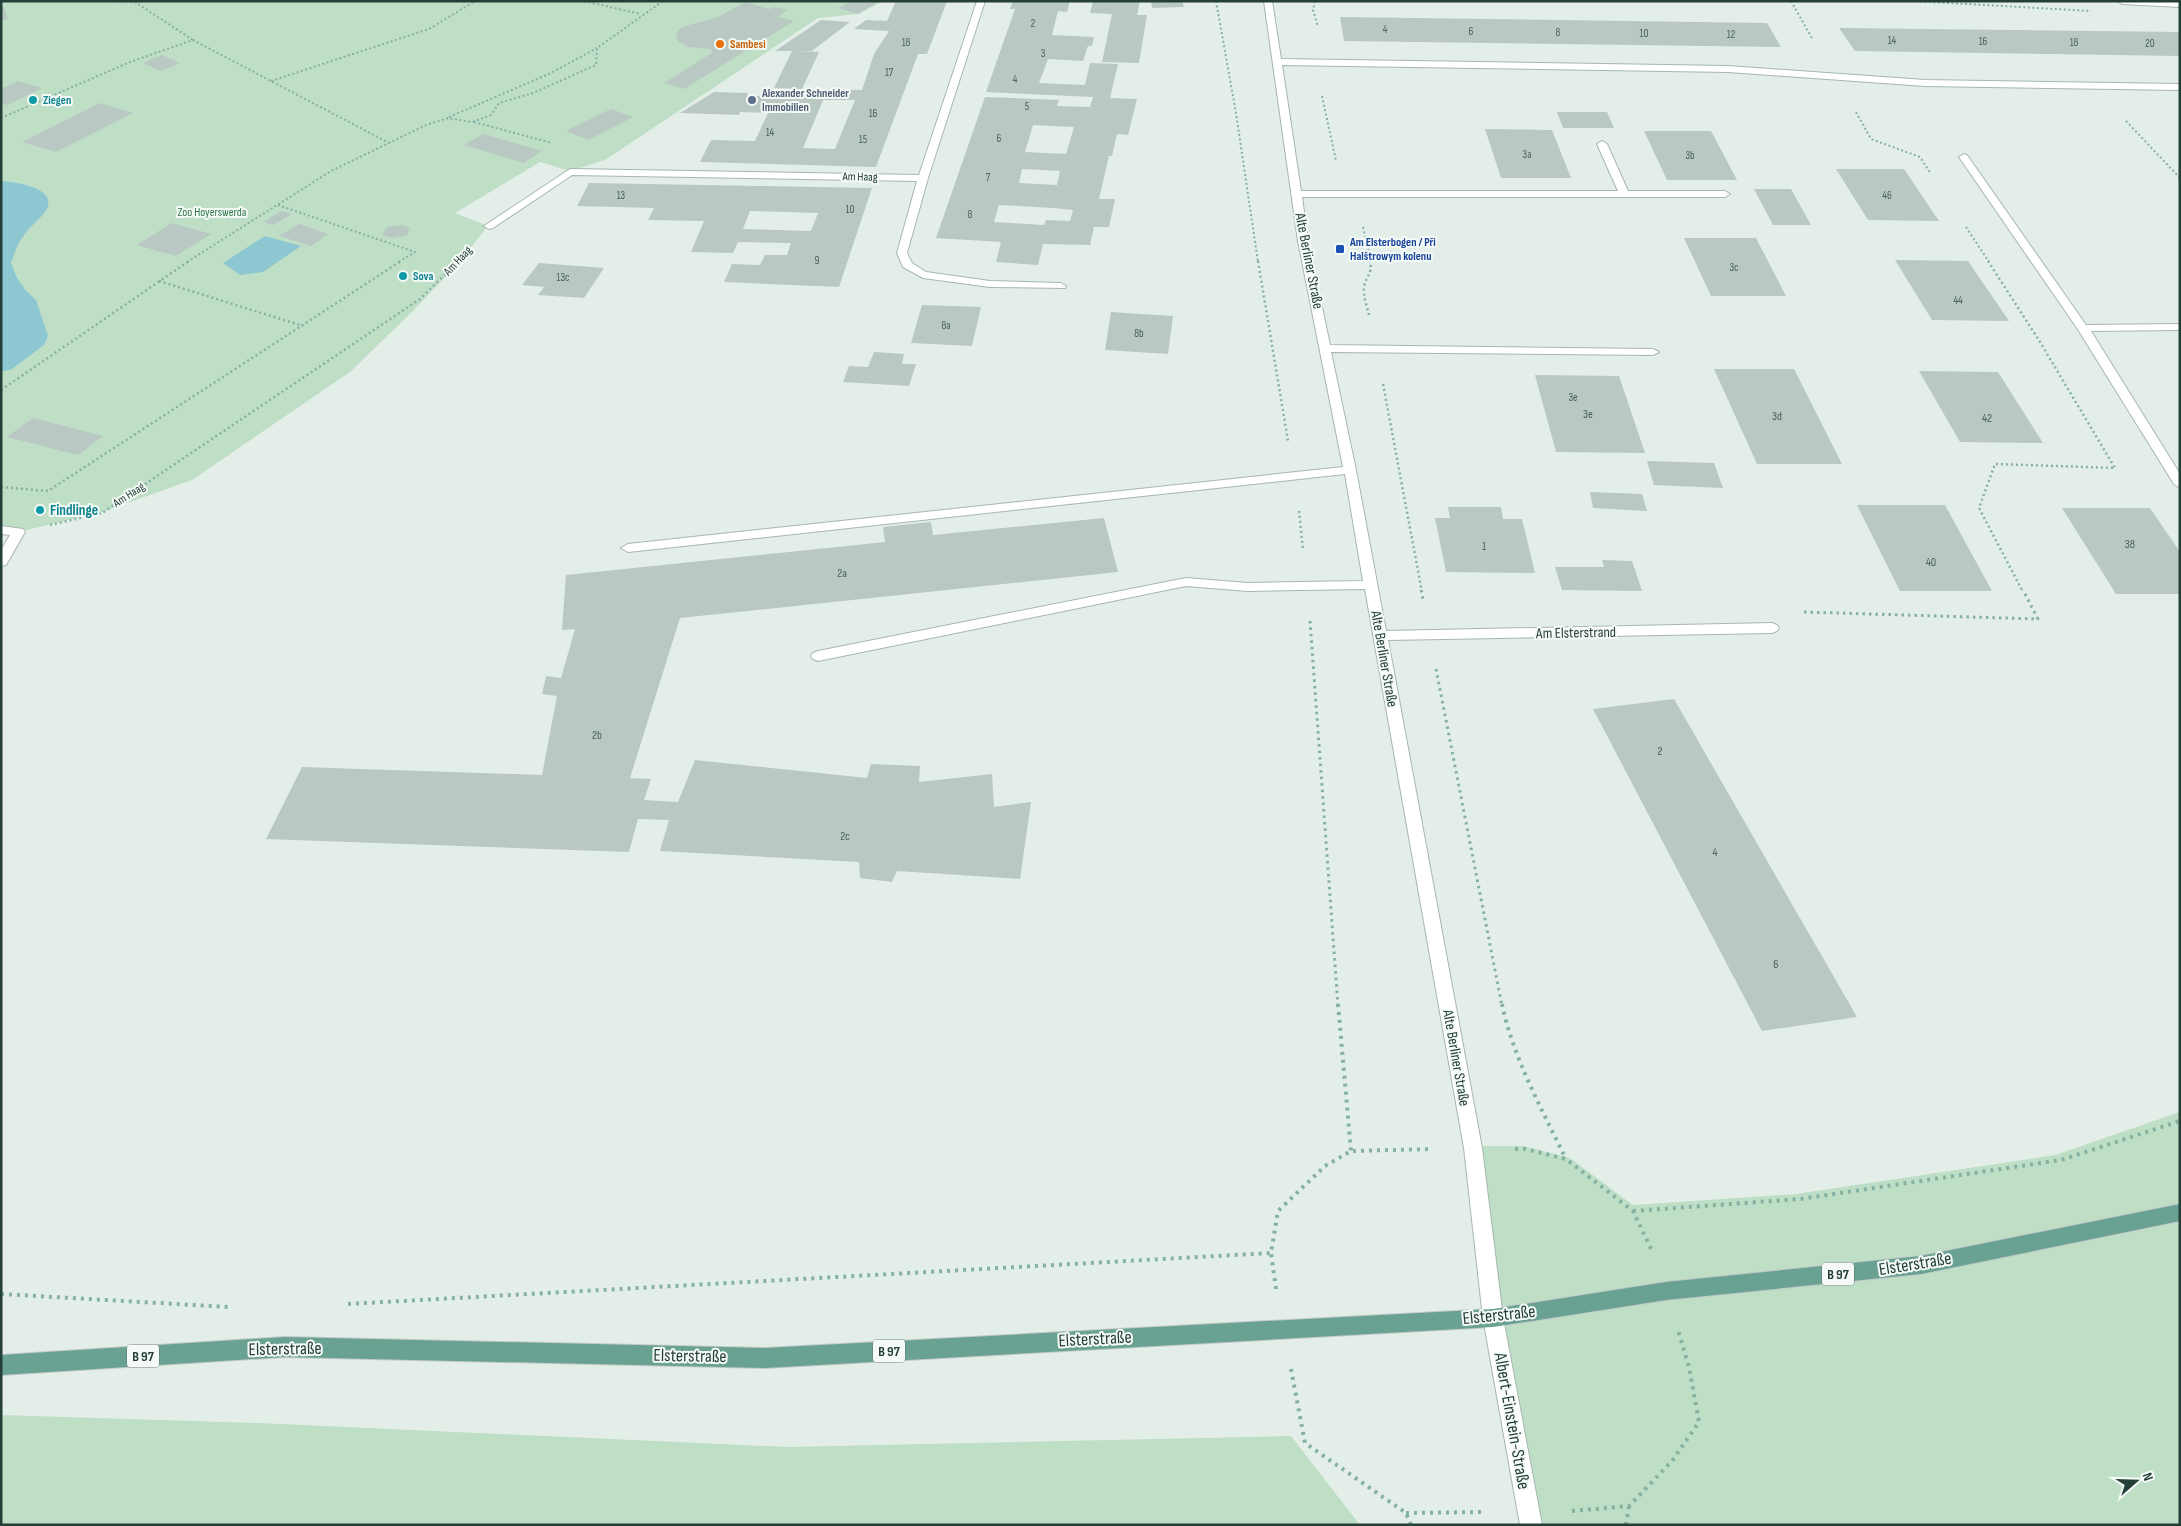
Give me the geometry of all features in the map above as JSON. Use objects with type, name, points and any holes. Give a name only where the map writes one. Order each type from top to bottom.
[{"type":"main road","name":"Elsterstraße","points":[[1,1365],[285,1347],[765,1358],[1493,1318],[1666,1291],[1921,1265],[2180,1212]]},
{"type":"street","points":[[981,1],[923,178],[902,253],[907,265],[923,275],[990,284],[1060,286]]},
{"type":"street","name":"Alte Berliner Straße","points":[[1268,1],[1303,241],[1350,470],[1473,1148],[1493,1318]]},
{"type":"street","points":[[2122,1],[2180,4]]},
{"type":"street","points":[[1278,62],[1728,69],[1925,83],[2180,87]]},
{"type":"street","points":[[1602,144],[1624,194]]},
{"type":"street","points":[[1964,157],[2082,328],[2180,484]]},
{"type":"street","name":"Am Haag","points":[[488,226],[570,172],[923,178]]},
{"type":"street","points":[[1297,194],[1725,194]]},
{"type":"street","points":[[2082,328],[2142,329],[2180,327]]},
{"type":"street","points":[[1326,348],[1653,352]]},
{"type":"street","points":[[628,548],[1350,470]]},
{"type":"street","points":[[1,530],[18,532],[1,562]]},
{"type":"street","points":[[818,656],[1186,582],[1248,587],[1370,585]]},
{"type":"street","name":"Am Elsterstrand","points":[[1380,636],[1772,628]]},
{"type":"street","name":"Albert-Einstein-Straße","points":[[1493,1318],[1531,1525]]},
{"type":"path","points":[[112,1],[139,1]]},
{"type":"path","points":[[271,81],[429,29],[455,11],[475,1]]},
{"type":"path","points":[[584,1],[641,14]]},
{"type":"path","points":[[1,390],[158,281],[331,171],[426,125],[448,118],[551,73],[597,48],[621,32],[641,14],[663,1]]},
{"type":"path","points":[[1315,1],[1314,10],[1327,63],[1320,84],[1344,195],[1347,205],[1363,225],[1372,269],[1366,278],[1363,289],[1505,1019],[1534,1094],[1566,1159]]},
{"type":"path","points":[[1791,1],[1871,139],[1920,156],[1936,181]]},
{"type":"path","points":[[1912,1],[2095,11]]},
{"type":"path","points":[[135,2],[193,40],[389,143]]},
{"type":"path","points":[[1,118],[130,62],[193,40]]},
{"type":"path","points":[[472,122],[491,115],[499,103],[533,93],[596,65],[597,48]]},
{"type":"path","points":[[2093,86],[2180,178]]},
{"type":"path","points":[[448,118],[472,122],[561,146]]},
{"type":"path","points":[[1,487],[48,491],[415,252],[277,205]]},
{"type":"path","points":[[1772,628],[1779,612],[2038,619],[1979,508],[1995,464],[2115,468],[2040,342],[1962,222]]},
{"type":"path","name":"Am Haag","points":[[18,532],[102,513],[420,299],[460,261],[488,226]]},
{"type":"path","points":[[158,281],[304,326]]},
{"type":"path","points":[[1633,1211],[1800,1199],[2061,1160],[2180,1120]]},
{"type":"path","points":[[1411,1525],[1406,1513],[1305,1443],[1283,1329],[1271,1252],[1278,1211],[1325,1166],[1351,1151],[1473,1148],[1525,1149],[1566,1159],[1633,1211],[1648,1239],[1666,1291],[1689,1367],[1699,1422]]},
{"type":"path","points":[[346,1304],[1271,1252]]},
{"type":"path","points":[[1,1294],[237,1307]]},
{"type":"path","points":[[1626,1525],[1629,1506]]},
{"type":"green space","name":"Zoo Hoyerswerda","points":[[1,1],[883,1],[859,14],[818,18],[605,160],[570,171],[540,162],[455,213],[488,226],[460,261],[413,311],[350,372],[192,480],[102,512],[18,532],[1,529]]},
{"type":"green space","points":[[2180,1112],[2180,1209],[1920,1261],[1495,1316],[1477,1146],[1524,1146],[1570,1158],[1633,1205],[1796,1194],[2055,1155]]},
{"type":"green space","points":[[2180,1215],[2180,1525],[1533,1525],[1495,1319],[1746,1285]]},
{"type":"green space","points":[[1,1415],[259,1423],[787,1447],[1291,1436],[1360,1525],[1,1525]]},
{"type":"water","points":[[1,181],[35,188],[47,197],[48,204],[45,212],[20,241],[11,263],[17,278],[26,291],[36,300],[48,336],[44,345],[12,369],[1,372]]},
{"type":"water","points":[[265,236],[301,246],[263,272],[240,275],[223,263]]},
{"type":"building","points":[[851,1],[879,1],[858,14],[838,8]]},
{"type":"building","points":[[896,1],[947,1],[927,54],[918,54],[876,167],[700,162],[711,140],[755,141],[768,113],[740,112],[739,115],[680,113],[714,92],[748,93],[747,96],[796,97],[800,89],[774,88],[792,51],[775,51],[821,20],[850,22],[812,51],[799,51],[819,52],[802,89],[862,90],[874,54],[889,31],[854,29],[866,20],[887,21]],"holes":[[[823,100],[855,100],[835,149],[803,148]]]},
{"type":"building","points":[[1013,1],[1070,1],[1067,12],[1058,11],[1052,35],[1094,37],[1092,46],[1088,46],[1083,61],[1048,59],[1039,83],[1085,85],[1090,63],[1118,64],[1110,98],[1137,99],[1128,135],[1117,134],[1112,156],[1109,156],[1099,199],[1115,199],[1109,227],[1094,227],[1090,245],[1043,244],[1038,265],[996,262],[1001,242],[936,238],[985,97],[1059,100],[1057,106],[1090,107],[1093,97],[986,92],[1015,9],[1010,9]],"holes":[[[1033,125],[1074,127],[1066,154],[1025,152]],[[1022,169],[1060,171],[1057,185],[1019,183]],[[999,205],[1073,210],[1070,221],[1046,220],[1044,225],[994,222]]]},
{"type":"building","points":[[1093,1],[1140,1],[1137,15],[1147,15],[1139,63],[1102,62],[1112,14],[1090,13]]},
{"type":"building","points":[[1151,1],[1182,1],[1184,7],[1152,8]]},
{"type":"building","name":"Sambesi","points":[[745,2],[770,9],[774,7],[787,10],[777,17],[794,21],[684,89],[664,83],[712,53],[711,49],[688,47],[678,41],[676,34],[682,27],[718,17]]},
{"type":"building","points":[[1,6],[3,6],[8,19],[1,20]]},
{"type":"building","points":[[1340,17],[1767,23],[1781,47],[1344,41]]},
{"type":"building","points":[[1839,28],[2180,32],[2180,56],[1855,51]]},
{"type":"building","points":[[162,55],[180,63],[161,71],[143,63]]},
{"type":"building","points":[[18,81],[42,88],[7,105],[1,103],[1,89]]},
{"type":"building","points":[[100,103],[133,113],[56,152],[22,142]]},
{"type":"building","points":[[611,109],[633,117],[588,140],[566,131]]},
{"type":"building","points":[[1557,112],[1607,112],[1614,128],[1563,128]]},
{"type":"building","points":[[1485,129],[1552,130],[1571,178],[1501,178]]},
{"type":"building","points":[[1644,131],[1711,131],[1737,180],[1667,180]]},
{"type":"building","points":[[483,134],[542,151],[524,163],[464,145]]},
{"type":"building","points":[[1836,169],[1904,169],[1939,221],[1868,220]]},
{"type":"building","points":[[589,183],[872,188],[839,287],[724,282],[732,264],[760,265],[765,255],[787,255],[791,243],[738,242],[733,253],[691,252],[704,221],[648,220],[654,208],[577,206]],"holes":[[[750,211],[818,213],[811,231],[743,229]]]},
{"type":"building","points":[[1754,189],[1791,189],[1811,225],[1773,225]]},
{"type":"building","points":[[281,211],[292,214],[273,225],[263,222]]},
{"type":"building","points":[[172,223],[211,234],[176,256],[137,245]]},
{"type":"building","points":[[299,224],[328,234],[311,246],[279,236]]},
{"type":"building","points":[[401,225],[410,228],[407,235],[393,238],[382,235],[387,227]]},
{"type":"building","points":[[1684,238],[1756,238],[1786,296],[1711,296]]},
{"type":"building","points":[[1895,260],[1968,261],[2009,321],[1932,320]]},
{"type":"building","points":[[539,263],[604,268],[584,298],[538,295],[544,287],[522,285]]},
{"type":"building","points":[[922,305],[981,307],[972,346],[911,343]]},
{"type":"building","points":[[1111,312],[1173,316],[1168,354],[1105,350]]},
{"type":"building","points":[[874,352],[904,354],[902,364],[916,364],[909,386],[843,382],[849,366],[868,367]]},
{"type":"building","points":[[1714,369],[1794,369],[1842,464],[1757,464]]},
{"type":"building","points":[[1919,371],[1998,372],[2043,443],[1960,442]]},
{"type":"building","points":[[1535,375],[1619,376],[1645,453],[1556,452]]},
{"type":"building","points":[[33,418],[103,436],[78,455],[7,437]]},
{"type":"building","points":[[1647,461],[1714,463],[1723,488],[1654,485]]},
{"type":"building","points":[[1590,492],[1642,494],[1647,511],[1593,508]]},
{"type":"building","points":[[1857,505],[1945,505],[1992,591],[1900,591]]},
{"type":"building","points":[[1448,507],[1501,507],[1503,519],[1522,519],[1535,573],[1446,572],[1435,518],[1450,518]]},
{"type":"building","points":[[2062,508],[2150,508],[2180,552],[2180,594],[2116,594]]},
{"type":"building","points":[[1104,518],[1118,572],[680,618],[630,778],[651,779],[644,800],[678,802],[695,760],[867,778],[871,764],[920,766],[919,782],[992,774],[994,807],[1031,802],[1020,879],[897,871],[892,882],[860,878],[859,862],[660,851],[669,820],[638,819],[629,852],[266,839],[302,767],[542,775],[557,696],[542,694],[546,676],[561,678],[575,629],[562,630],[566,575],[885,542],[883,527],[931,522],[933,535]]},
{"type":"building","points":[[1602,560],[1632,561],[1642,591],[1562,590],[1555,567],[1604,567]]},
{"type":"building","points":[[1674,699],[1857,1017],[1762,1031],[1593,709]]},
{"type":"place","name":"Sambesi","points":[[720,44]]},
{"type":"place","name":"Ziegen","points":[[33,100]]},
{"type":"place","name":"Alexander Schneider Immobilien","points":[[752,100]]},
{"type":"place","name":"Am Elsterbogen / Při Halštrowym kolenu","points":[[1340,249]]},
{"type":"place","name":"Sova","points":[[403,276]]},
{"type":"place","name":"Findlinge","points":[[40,510]]}]
